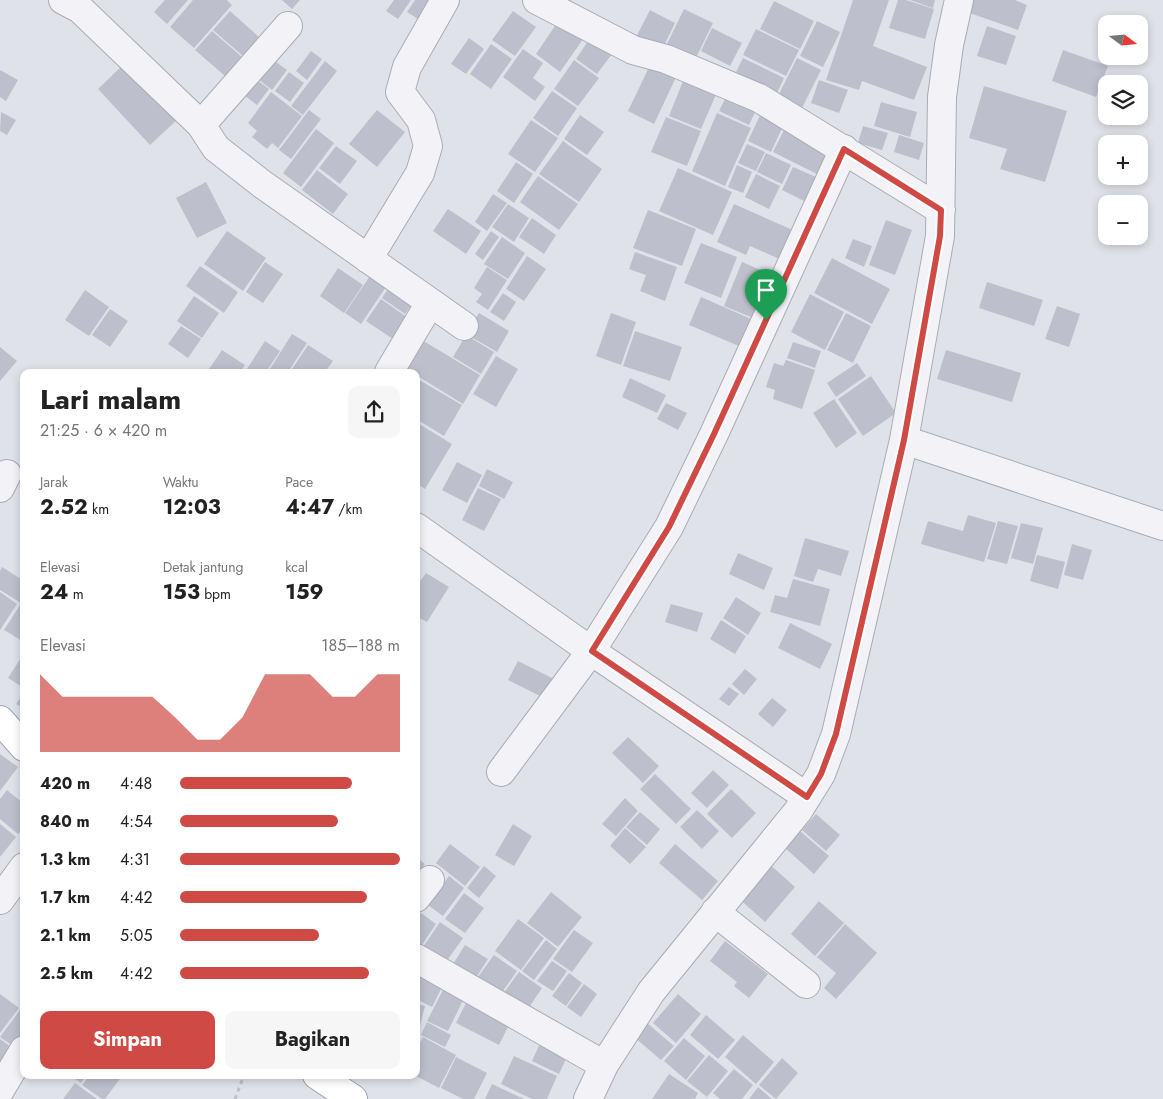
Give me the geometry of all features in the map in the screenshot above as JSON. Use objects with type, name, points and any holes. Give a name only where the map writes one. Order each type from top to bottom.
[{"type":"main road","points":[[0,720],[20,742]]},
{"type":"main road","points":[[323,1079],[353,1099]]},
{"type":"street","points":[[63,0],[80,9],[201,125],[216,148],[262,184],[464,326]]},
{"type":"street","points":[[368,259],[420,173],[428,146],[421,120],[400,92],[407,67],[445,0]]},
{"type":"street","points":[[536,0],[633,50],[666,60],[759,98],[941,210]]},
{"type":"street","points":[[588,1099],[604,1065],[651,992],[807,797],[821,774],[836,734],[904,440],[940,236],[942,97],[949,44],[960,0]]},
{"type":"street","points":[[201,125],[288,26]]},
{"type":"street","points":[[500,772],[592,651],[669,527],[714,434],[844,149]]},
{"type":"street","points":[[391,369],[430,303]]},
{"type":"street","points":[[904,440],[1163,526]]},
{"type":"street","points":[[420,530],[592,651],[807,797]]},
{"type":"street","points":[[0,900],[20,872]]},
{"type":"street","points":[[715,912],[806,984]]},
{"type":"street","points":[[420,960],[604,1065]]},
{"type":"street","points":[[0,1090],[20,1057]]},
{"type":"path","points":[[235,1099],[242,1079]]},
{"type":"building","points":[[165,0],[188,0],[167,24],[154,12]]},
{"type":"building","points":[[193,0],[227,0],[232,5],[194,48],[170,27]]},
{"type":"building","points":[[282,0],[300,0],[292,9]]},
{"type":"building","points":[[394,0],[411,0],[398,19],[386,11]]},
{"type":"building","points":[[415,0],[436,0],[424,23],[407,12]]},
{"type":"building","points":[[853,0],[889,0],[873,46],[927,67],[914,100],[862,81],[859,90],[826,80]]},
{"type":"building","points":[[898,0],[906,0],[934,9],[925,39],[889,28]]},
{"type":"building","points":[[910,0],[935,0],[933,8]]},
{"type":"building","points":[[968,0],[1015,0],[1027,5],[1018,30],[964,11]]},
{"type":"building","points":[[774,1],[814,21],[800,49],[760,29]]},
{"type":"building","points":[[684,9],[713,23],[693,64],[664,50]]},
{"type":"building","points":[[650,10],[675,23],[661,52],[635,39]]},
{"type":"building","points":[[230,11],[259,37],[243,56],[213,30]]},
{"type":"building","points":[[513,11],[536,27],[515,56],[492,40]]},
{"type":"building","points":[[561,17],[586,35],[560,72],[536,54]]},
{"type":"building","points":[[817,21],[840,32],[823,67],[800,56]]},
{"type":"building","points":[[987,26],[1016,36],[1006,65],[977,56]]},
{"type":"building","points":[[712,28],[742,43],[730,66],[701,51]]},
{"type":"building","points":[[756,29],[799,50],[786,76],[743,55]]},
{"type":"building","points":[[212,31],[242,57],[225,76],[195,50]]},
{"type":"building","points":[[469,38],[484,49],[466,74],[451,64]]},
{"type":"building","points":[[590,38],[612,54],[597,74],[576,59]]},
{"type":"building","points":[[491,44],[512,59],[491,89],[470,74]]},
{"type":"building","points":[[523,49],[543,63],[533,78],[545,87],[535,101],[503,77]]},
{"type":"building","points":[[1063,50],[1098,62],[1098,65],[1108,66],[1105,75],[1098,75],[1098,92],[1096,97],[1052,81]]},
{"type":"building","points":[[311,51],[322,59],[307,80],[296,71]]},
{"type":"building","points":[[268,56],[287,70],[272,90],[253,75]]},
{"type":"building","points":[[743,58],[784,78],[777,93],[736,72]]},
{"type":"building","points":[[797,58],[821,70],[800,112],[776,100]]},
{"type":"building","points":[[574,60],[599,78],[578,106],[554,89]]},
{"type":"building","points":[[325,61],[337,71],[303,115],[291,106]]},
{"type":"building","points":[[652,61],[678,73],[654,124],[628,111]]},
{"type":"building","points":[[126,62],[178,119],[150,145],[98,89]]},
{"type":"building","points":[[0,70],[18,80],[6,101],[0,97]]},
{"type":"building","points":[[289,72],[304,83],[290,102],[275,91]]},
{"type":"building","points":[[252,76],[269,89],[257,105],[240,92]]},
{"type":"building","points":[[685,76],[718,90],[701,129],[669,116]]},
{"type":"building","points":[[819,80],[848,90],[839,113],[811,103]]},
{"type":"building","points":[[984,86],[1067,111],[1045,182],[1000,169],[1007,149],[969,138]]},
{"type":"building","points":[[552,91],[577,108],[558,136],[533,118]]},
{"type":"building","points":[[271,92],[302,116],[278,148],[272,143],[267,149],[252,137],[257,131],[248,123]]},
{"type":"building","points":[[728,93],[758,106],[749,125],[719,111]]},
{"type":"building","points":[[881,102],[917,112],[910,137],[874,126]]},
{"type":"building","points":[[309,110],[321,119],[291,159],[279,150]]},
{"type":"building","points":[[377,110],[405,132],[377,167],[349,144]]},
{"type":"building","points":[[762,111],[785,122],[771,152],[748,141]]},
{"type":"building","points":[[1,112],[16,120],[7,135],[0,131]]},
{"type":"building","points":[[717,113],[751,128],[725,186],[692,171]]},
{"type":"building","points":[[580,115],[604,132],[587,155],[564,139]]},
{"type":"building","points":[[666,117],[701,131],[687,166],[651,152]]},
{"type":"building","points":[[531,120],[558,138],[535,172],[508,154]]},
{"type":"building","points":[[863,126],[888,133],[882,150],[858,143]]},
{"type":"building","points":[[785,128],[837,154],[825,178],[773,152]]},
{"type":"building","points":[[316,129],[334,143],[301,187],[283,173]]},
{"type":"building","points":[[899,135],[924,143],[919,160],[894,152]]},
{"type":"building","points":[[563,141],[602,169],[579,202],[539,174]]},
{"type":"building","points":[[747,144],[765,152],[756,171],[738,163]]},
{"type":"building","points":[[336,146],[357,161],[340,184],[319,168]]},
{"type":"building","points":[[766,153],[791,165],[782,184],[757,172]]},
{"type":"building","points":[[516,162],[533,174],[514,203],[497,191]]},
{"type":"building","points":[[737,165],[752,172],[743,193],[728,187]]},
{"type":"building","points":[[793,167],[816,177],[804,201],[782,190]]},
{"type":"building","points":[[678,168],[732,192],[713,235],[659,211]]},
{"type":"building","points":[[317,170],[348,194],[333,214],[302,190]]},
{"type":"building","points":[[756,174],[780,186],[769,209],[745,197]]},
{"type":"building","points":[[538,176],[578,204],[559,230],[520,202]]},
{"type":"building","points":[[206,182],[227,223],[197,238],[176,198]]},
{"type":"building","points":[[493,194],[507,203],[487,231],[475,222]]},
{"type":"building","points":[[508,204],[529,218],[514,242],[492,227]]},
{"type":"building","points":[[734,204],[797,232],[784,261],[750,246],[746,255],[717,242]]},
{"type":"building","points":[[448,209],[481,231],[466,254],[433,231]]},
{"type":"building","points":[[648,210],[696,229],[682,266],[633,248]]},
{"type":"building","points":[[532,218],[556,235],[544,254],[519,237]]},
{"type":"building","points":[[886,220],[912,230],[895,275],[869,265]]},
{"type":"building","points":[[227,231],[266,258],[243,291],[204,264]]},
{"type":"building","points":[[491,231],[499,237],[483,260],[475,254]]},
{"type":"building","points":[[502,237],[525,253],[508,279],[484,264]]},
{"type":"building","points":[[853,239],[872,246],[864,267],[845,258]]},
{"type":"building","points":[[701,243],[737,257],[721,298],[684,283]]},
{"type":"building","points":[[635,252],[677,267],[665,301],[640,291],[646,275],[629,269]]},
{"type":"building","points":[[527,256],[546,269],[524,301],[506,289]]},
{"type":"building","points":[[832,258],[890,289],[872,324],[814,293]]},
{"type":"building","points":[[265,262],[283,274],[263,303],[246,292]]},
{"type":"building","points":[[742,262],[777,277],[758,320],[724,306]]},
{"type":"building","points":[[200,266],[238,292],[224,313],[186,286]]},
{"type":"building","points":[[487,267],[507,280],[488,310],[476,302],[482,294],[474,288]]},
{"type":"building","points":[[338,268],[363,285],[344,313],[320,296]]},
{"type":"building","points":[[372,273],[388,284],[361,324],[345,313]]},
{"type":"building","points":[[987,282],[1043,300],[1034,326],[979,308]]},
{"type":"building","points":[[391,284],[415,300],[405,314],[382,298]]},
{"type":"building","points":[[85,290],[109,307],[89,336],[65,320]]},
{"type":"building","points":[[503,293],[516,302],[504,321],[490,312]]},
{"type":"building","points":[[810,294],[844,312],[825,350],[791,332]]},
{"type":"building","points":[[194,296],[219,313],[202,338],[177,321]]},
{"type":"building","points":[[701,297],[758,322],[746,349],[689,325]]},
{"type":"building","points":[[381,299],[408,318],[393,339],[366,321]]},
{"type":"building","points":[[1057,306],[1080,314],[1069,347],[1045,339]]},
{"type":"building","points":[[110,309],[128,321],[110,347],[92,335]]},
{"type":"building","points":[[479,313],[509,331],[497,352],[466,334]]},
{"type":"building","points":[[611,313],[636,322],[621,365],[596,356]]},
{"type":"building","points":[[846,313],[871,326],[853,363],[827,350]]},
{"type":"building","points":[[181,326],[201,339],[188,358],[168,344]]},
{"type":"building","points":[[635,331],[682,347],[670,381],[623,366]]},
{"type":"building","points":[[292,334],[307,343],[290,369],[270,369]]},
{"type":"building","points":[[466,335],[494,352],[481,374],[453,357]]},
{"type":"building","points":[[422,340],[480,375],[463,404],[420,377],[420,369],[405,369]]},
{"type":"building","points":[[265,341],[280,351],[268,369],[247,369]]},
{"type":"building","points":[[793,342],[821,351],[815,368],[787,358]]},
{"type":"building","points":[[308,345],[333,361],[327,369],[292,369]]},
{"type":"building","points":[[0,347],[17,361],[0,381]]},
{"type":"building","points":[[222,350],[245,365],[242,369],[209,369]]},
{"type":"building","points":[[946,350],[1021,373],[1012,402],[937,379]]},
{"type":"building","points":[[496,356],[518,369],[496,407],[473,394]]},
{"type":"building","points":[[786,360],[815,370],[802,409],[773,399],[775,390],[766,387],[774,363],[783,366]]},
{"type":"building","points":[[857,363],[866,376],[836,397],[827,383]]},
{"type":"building","points":[[871,376],[896,413],[863,436],[838,399]]},
{"type":"building","points":[[630,378],[666,395],[657,413],[622,397]]},
{"type":"building","points":[[420,380],[462,405],[444,436],[420,421]]},
{"type":"building","points":[[834,399],[857,433],[836,448],[813,413]]},
{"type":"building","points":[[666,403],[687,413],[678,430],[657,419]]},
{"type":"building","points":[[420,424],[452,444],[425,489],[420,486]]},
{"type":"building","points":[[457,462],[482,475],[467,503],[442,490]]},
{"type":"building","points":[[487,469],[513,482],[504,499],[479,486]]},
{"type":"building","points":[[478,488],[501,499],[484,531],[462,520]]},
{"type":"building","points":[[968,515],[996,523],[984,562],[921,544],[928,521],[963,531]]},
{"type":"building","points":[[998,521],[1018,526],[1007,564],[987,559]]},
{"type":"building","points":[[1021,523],[1043,528],[1033,564],[1011,558]]},
{"type":"building","points":[[805,538],[849,551],[841,576],[818,569],[813,582],[794,576]]},
{"type":"building","points":[[1072,544],[1092,550],[1083,580],[1064,575]]},
{"type":"building","points":[[738,553],[773,568],[764,590],[729,574]]},
{"type":"building","points":[[1037,555],[1065,562],[1058,589],[1030,581]]},
{"type":"building","points":[[2,567],[20,578],[20,602],[0,590],[0,571]]},
{"type":"building","points":[[426,573],[449,587],[427,622],[420,618],[420,581]]},
{"type":"building","points":[[793,579],[830,589],[820,626],[770,612],[775,595],[787,598]]},
{"type":"building","points":[[0,592],[17,604],[0,630]]},
{"type":"building","points":[[736,597],[761,613],[748,635],[723,618]]},
{"type":"building","points":[[671,604],[703,613],[697,632],[665,622]]},
{"type":"building","points":[[20,605],[20,640],[4,630]]},
{"type":"building","points":[[721,620],[746,636],[735,654],[710,639]]},
{"type":"building","points":[[790,623],[832,644],[820,669],[778,648]]},
{"type":"building","points":[[20,659],[20,686],[8,678]]},
{"type":"building","points":[[518,661],[558,681],[548,700],[508,680]]},
{"type":"building","points":[[745,669],[757,679],[744,695],[732,684]]},
{"type":"building","points":[[729,687],[739,694],[729,706],[719,699]]},
{"type":"building","points":[[20,698],[20,706],[16,704]]},
{"type":"building","points":[[772,698],[787,710],[773,727],[758,714]]},
{"type":"building","points":[[628,737],[659,766],[643,783],[612,753]]},
{"type":"building","points":[[0,754],[18,767],[0,791]]},
{"type":"building","points":[[713,770],[729,785],[707,808],[691,793]]},
{"type":"building","points":[[655,774],[691,809],[676,824],[640,789]]},
{"type":"building","points":[[731,789],[756,813],[732,838],[707,814]]},
{"type":"building","points":[[7,790],[20,801],[20,832],[18,834],[0,819],[0,799]]},
{"type":"building","points":[[625,798],[638,811],[616,836],[602,824]]},
{"type":"building","points":[[697,810],[719,831],[702,849],[680,827]]},
{"type":"building","points":[[640,812],[660,829],[647,845],[626,827]]},
{"type":"building","points":[[816,814],[840,835],[826,851],[802,830]]},
{"type":"building","points":[[0,824],[16,837],[0,857]]},
{"type":"building","points":[[513,824],[532,836],[514,866],[495,855]]},
{"type":"building","points":[[625,828],[646,847],[630,864],[610,846]]},
{"type":"building","points":[[800,831],[829,856],[814,874],[785,848]]},
{"type":"building","points":[[450,844],[480,867],[465,886],[436,863]]},
{"type":"building","points":[[675,844],[718,881],[702,900],[659,863]]},
{"type":"building","points":[[420,860],[425,864],[420,870]]},
{"type":"building","points":[[767,862],[795,887],[765,922],[737,897]]},
{"type":"building","points":[[484,866],[496,876],[479,898],[467,888]]},
{"type":"building","points":[[449,876],[464,888],[443,916],[428,905]]},
{"type":"building","points":[[551,892],[582,917],[558,947],[527,923]]},
{"type":"building","points":[[464,893],[484,908],[465,933],[445,919]]},
{"type":"building","points":[[819,901],[844,923],[815,956],[791,934]]},
{"type":"building","points":[[421,913],[436,924],[420,948]]},
{"type":"building","points":[[518,919],[544,938],[521,970],[495,951]]},
{"type":"building","points":[[440,922],[463,938],[441,969],[420,954]]},
{"type":"building","points":[[845,924],[877,953],[836,999],[824,988],[836,973],[817,957]]},
{"type":"building","points":[[574,930],[593,943],[572,972],[553,959]]},
{"type":"building","points":[[546,940],[557,949],[534,980],[522,971]]},
{"type":"building","points":[[725,941],[768,974],[749,998],[734,986],[737,982],[710,961]]},
{"type":"building","points":[[465,945],[488,959],[470,987],[448,972]]},
{"type":"building","points":[[494,955],[517,971],[498,998],[475,981]]},
{"type":"building","points":[[552,961],[567,971],[553,991],[537,981]]},
{"type":"building","points":[[420,968],[445,981],[432,1007],[420,1001]]},
{"type":"building","points":[[519,972],[542,988],[524,1015],[500,998]]},
{"type":"building","points":[[569,973],[582,983],[566,1006],[552,996]]},
{"type":"building","points":[[447,982],[467,992],[448,1031],[427,1021]]},
{"type":"building","points":[[584,984],[597,994],[581,1017],[567,1007]]},
{"type":"building","points":[[0,994],[19,1008],[0,1033]]},
{"type":"building","points":[[678,994],[701,1014],[676,1043],[653,1023]]},
{"type":"building","points":[[469,997],[512,1019],[499,1045],[456,1023]]},
{"type":"building","points":[[420,1005],[425,1006],[420,1025]]},
{"type":"building","points":[[20,1010],[20,1037],[13,1046],[0,1037]]},
{"type":"building","points":[[706,1015],[735,1040],[718,1059],[690,1035]]},
{"type":"building","points":[[427,1022],[451,1035],[445,1047],[421,1035]]},
{"type":"building","points":[[646,1022],[674,1046],[661,1060],[634,1037]]},
{"type":"building","points":[[743,1035],[774,1062],[756,1084],[725,1057]]},
{"type":"building","points":[[423,1037],[456,1055],[439,1088],[420,1078],[420,1043]]},
{"type":"building","points":[[543,1037],[570,1050],[559,1074],[532,1061]]},
{"type":"building","points":[[684,1038],[705,1056],[686,1080],[664,1061]]},
{"type":"building","points":[[0,1039],[18,1052],[0,1077]]},
{"type":"building","points":[[709,1055],[728,1071],[707,1097],[687,1081]]},
{"type":"building","points":[[514,1056],[557,1076],[547,1099],[532,1099],[501,1084]]},
{"type":"building","points":[[456,1057],[487,1073],[474,1099],[463,1099],[441,1088]]},
{"type":"building","points":[[782,1058],[798,1073],[776,1099],[759,1085]]},
{"type":"building","points":[[734,1069],[753,1085],[742,1099],[720,1099],[713,1093]]},
{"type":"building","points":[[669,1074],[698,1093],[695,1099],[652,1099]]},
{"type":"building","points":[[76,1079],[84,1079],[81,1083]]},
{"type":"building","points":[[87,1079],[120,1079],[105,1099],[102,1099],[82,1085]]},
{"type":"building","points":[[75,1083],[97,1099],[63,1099]]},
{"type":"building","points":[[492,1084],[524,1099],[485,1099]]},
{"type":"building","points":[[758,1087],[772,1099],[749,1099]]},
{"type":"route","points":[[844,149],[941,210],[940,236],[904,440],[836,734],[821,774],[807,797],[592,651],[669,527],[766,320],[844,149]]}]
